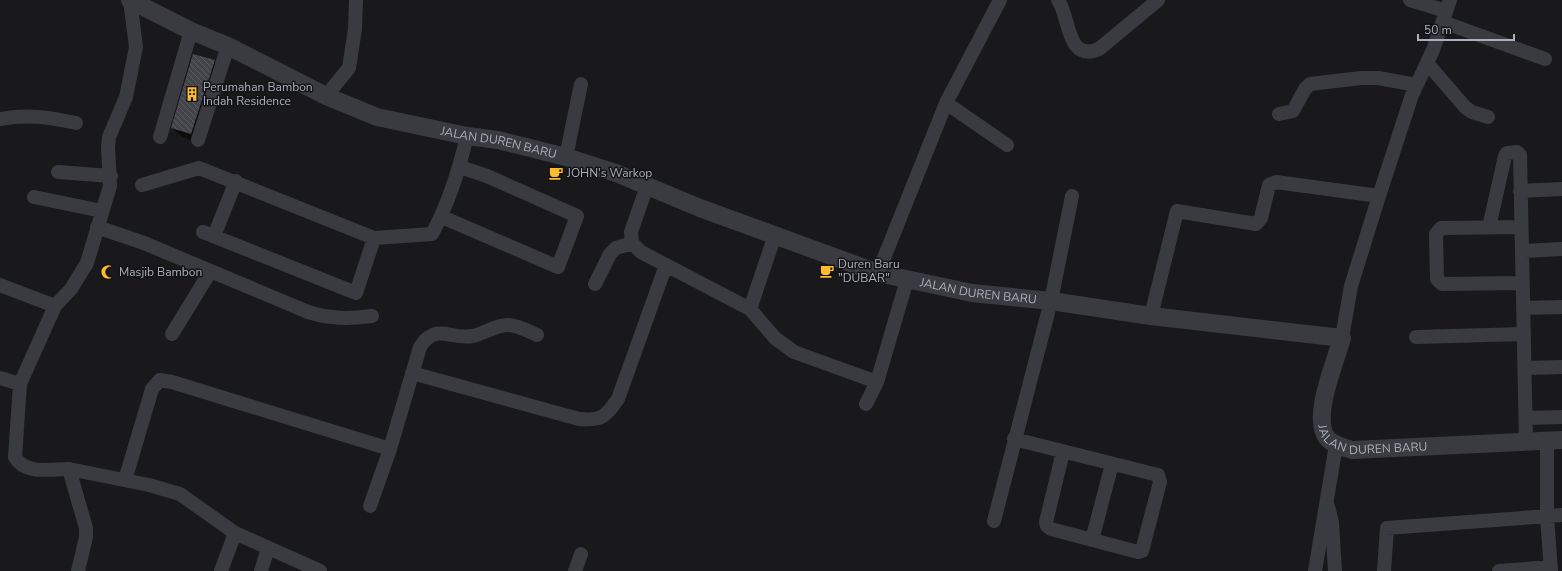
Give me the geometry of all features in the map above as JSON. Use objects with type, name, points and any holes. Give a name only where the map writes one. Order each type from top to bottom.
[{"type":"street","name":"JALAN DUREN BARU","points":[[130,0],[191,31],[228,46],[326,96],[377,117],[467,136],[498,140],[566,157],[616,173],[700,208],[878,273],[972,293],[1051,301],[1151,316],[1342,338],[1322,406],[1322,423],[1327,437],[1336,445],[1352,450],[1555,441]]},
{"type":"street","points":[[130,0],[136,47],[126,97],[109,137],[108,147],[111,176],[110,186],[87,263],[80,277],[55,306],[20,384],[15,457],[18,463],[31,469],[69,469],[125,480],[180,494],[235,533],[320,571]]},
{"type":"street","points":[[326,96],[349,68],[353,46],[356,0]]},
{"type":"street","points":[[878,273],[946,103],[1000,0]]},
{"type":"street","points":[[1061,1],[1073,43],[1081,49],[1090,51],[1098,49],[1158,0]]},
{"type":"street","points":[[1410,0],[1447,11],[1545,59]]},
{"type":"street","points":[[1342,338],[1351,286],[1379,196],[1417,85],[1447,11]]},
{"type":"street","points":[[160,137],[191,31]]},
{"type":"street","points":[[198,140],[228,46]]},
{"type":"street","points":[[1427,63],[1465,107],[1472,112],[1488,117]]},
{"type":"street","points":[[1279,114],[1292,111],[1305,88],[1310,84],[1372,78],[1417,85]]},
{"type":"street","points":[[566,157],[581,84]]},
{"type":"street","points":[[946,103],[1007,145]]},
{"type":"street","points":[[0,119],[19,116],[46,116],[76,123]]},
{"type":"street","points":[[142,185],[199,168],[236,181],[374,238],[432,234],[442,217],[460,167],[467,136]]},
{"type":"street","points":[[1489,227],[1504,156],[1507,153],[1517,152],[1520,154],[1526,442]]},
{"type":"street","points":[[442,217],[558,267],[577,216],[486,176],[460,167]]},
{"type":"street","points":[[58,172],[111,176]]},
{"type":"street","points":[[236,181],[209,234],[356,293],[374,238]]},
{"type":"street","points":[[1151,316],[1177,211],[1256,224],[1261,218],[1268,185],[1276,182],[1379,196]]},
{"type":"street","points":[[647,186],[631,232],[632,243],[641,252],[750,309],[775,338],[794,352],[877,382]]},
{"type":"street","points":[[1520,191],[1562,189]]},
{"type":"street","points":[[994,522],[1014,439],[1051,301],[1072,196]]},
{"type":"street","points":[[34,197],[102,211]]},
{"type":"street","points":[[97,227],[144,243],[288,304],[327,318],[372,316]]},
{"type":"street","points":[[1521,227],[1441,228],[1436,234],[1439,282],[1522,283]]},
{"type":"street","points":[[750,309],[775,236]]},
{"type":"street","points":[[595,284],[610,254],[616,248],[632,243]]},
{"type":"street","points":[[1522,251],[1562,249]]},
{"type":"street","points":[[412,373],[579,419],[594,421],[607,415],[618,399],[666,265]]},
{"type":"street","points":[[172,334],[210,272]]},
{"type":"street","points":[[866,404],[877,382],[907,280]]},
{"type":"street","points":[[0,285],[55,306]]},
{"type":"street","points":[[1523,308],[1562,307]]},
{"type":"street","points":[[370,506],[390,448],[420,347],[426,338],[435,334],[473,336],[509,325],[536,335]]},
{"type":"street","points":[[1416,337],[1524,334]]},
{"type":"street","points":[[1525,368],[1562,367]]},
{"type":"street","points":[[0,378],[20,384]]},
{"type":"street","points":[[125,480],[152,389],[160,380],[172,382],[390,448]]},
{"type":"street","points":[[1526,418],[1562,417]]},
{"type":"street","points":[[1014,439],[1158,475],[1160,478],[1145,547],[1142,551],[1138,552],[1092,540],[1052,529],[1047,526],[1046,522],[1063,452]]},
{"type":"street","points":[[1499,571],[1551,569],[1547,516],[1555,441]]},
{"type":"street","points":[[1317,571],[1326,499],[1336,445]]},
{"type":"street","points":[[1092,540],[1112,464]]},
{"type":"street","points":[[69,469],[86,528],[86,537],[78,571]]},
{"type":"street","points":[[1326,499],[1332,522],[1334,571]]},
{"type":"street","points":[[1384,571],[1387,528],[1562,515]]},
{"type":"street","points":[[221,571],[235,533]]},
{"type":"street","points":[[261,571],[268,548]]},
{"type":"street","points":[[575,571],[581,554]]},
{"type":"building","name":"Perumahan Bambon Indah Residence","points":[[193,54],[215,60],[191,134],[171,128]]},
{"type":"place","name":"Perumahan Bambon Indah Residence","points":[[192,94]]},
{"type":"place","name":"JOHN's Warkop","points":[[556,173]]},
{"type":"place","name":"Duren Baru \"DUBAR\"","points":[[827,271]]},
{"type":"place","name":"Masjib Bambon","points":[[108,272]]}]
